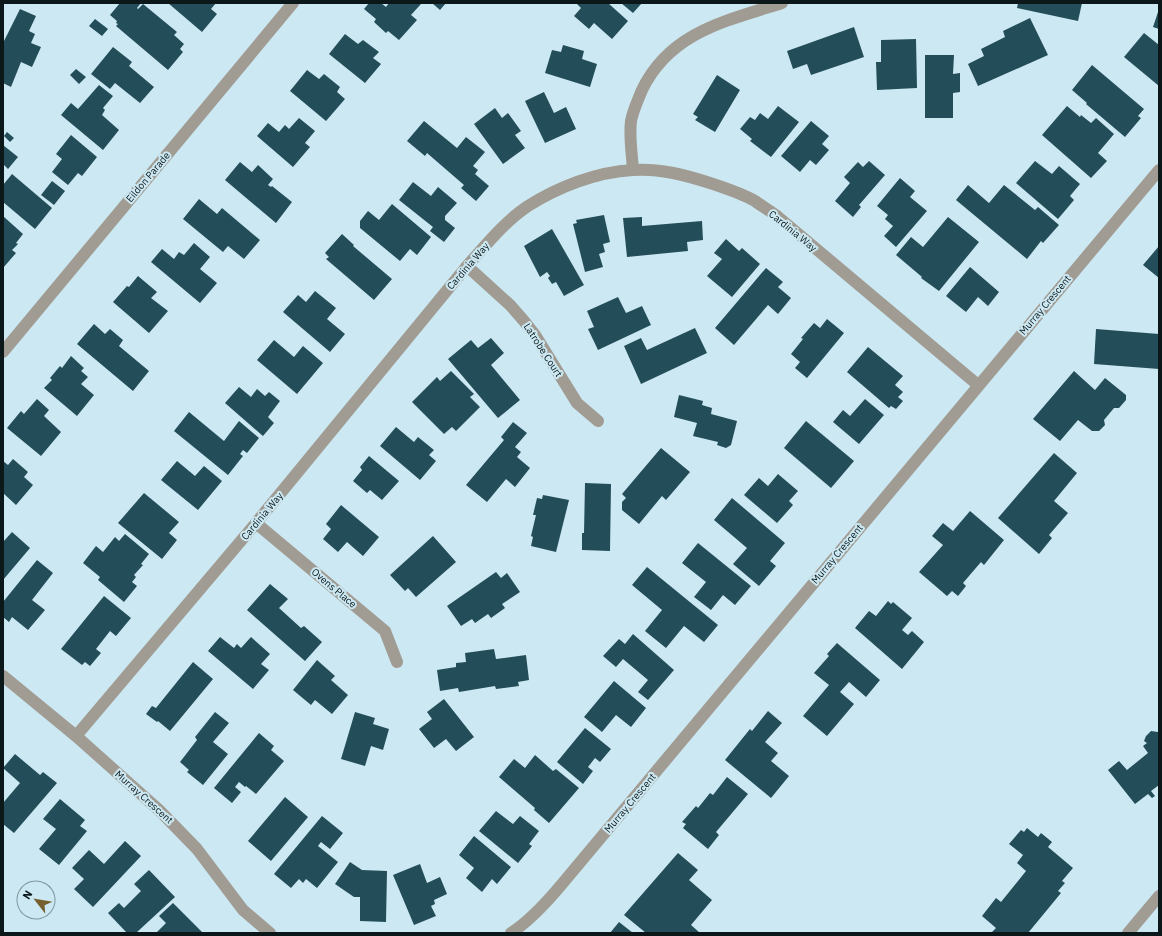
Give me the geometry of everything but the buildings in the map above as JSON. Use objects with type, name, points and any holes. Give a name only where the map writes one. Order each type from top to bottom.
[{"type":"street","name":"Eildon Parade","points":[[3,352],[293,3]]},
{"type":"street","points":[[633,170],[631,122],[635,107],[649,75],[662,60],[678,45],[708,28],[782,3]]},
{"type":"street","name":"Cardinia Way","points":[[76,736],[256,523],[467,266],[502,228],[527,207],[576,182],[602,175],[633,170],[683,174],[728,188],[754,200],[777,216],[978,385]]},
{"type":"street","name":"Murray Crescent","points":[[511,933],[522,926],[553,895],[1159,170]]},
{"type":"street","name":"Latrobe Court","points":[[467,266],[510,305],[524,321],[535,335],[577,403],[598,422]]},
{"type":"street","name":"Ovens Place","points":[[256,523],[385,631],[397,662]]},
{"type":"street","name":"Murray Crescent","points":[[3,676],[76,736],[179,829],[197,849],[243,910],[270,933]]},
{"type":"street","points":[[1128,933],[1159,896]]}]
